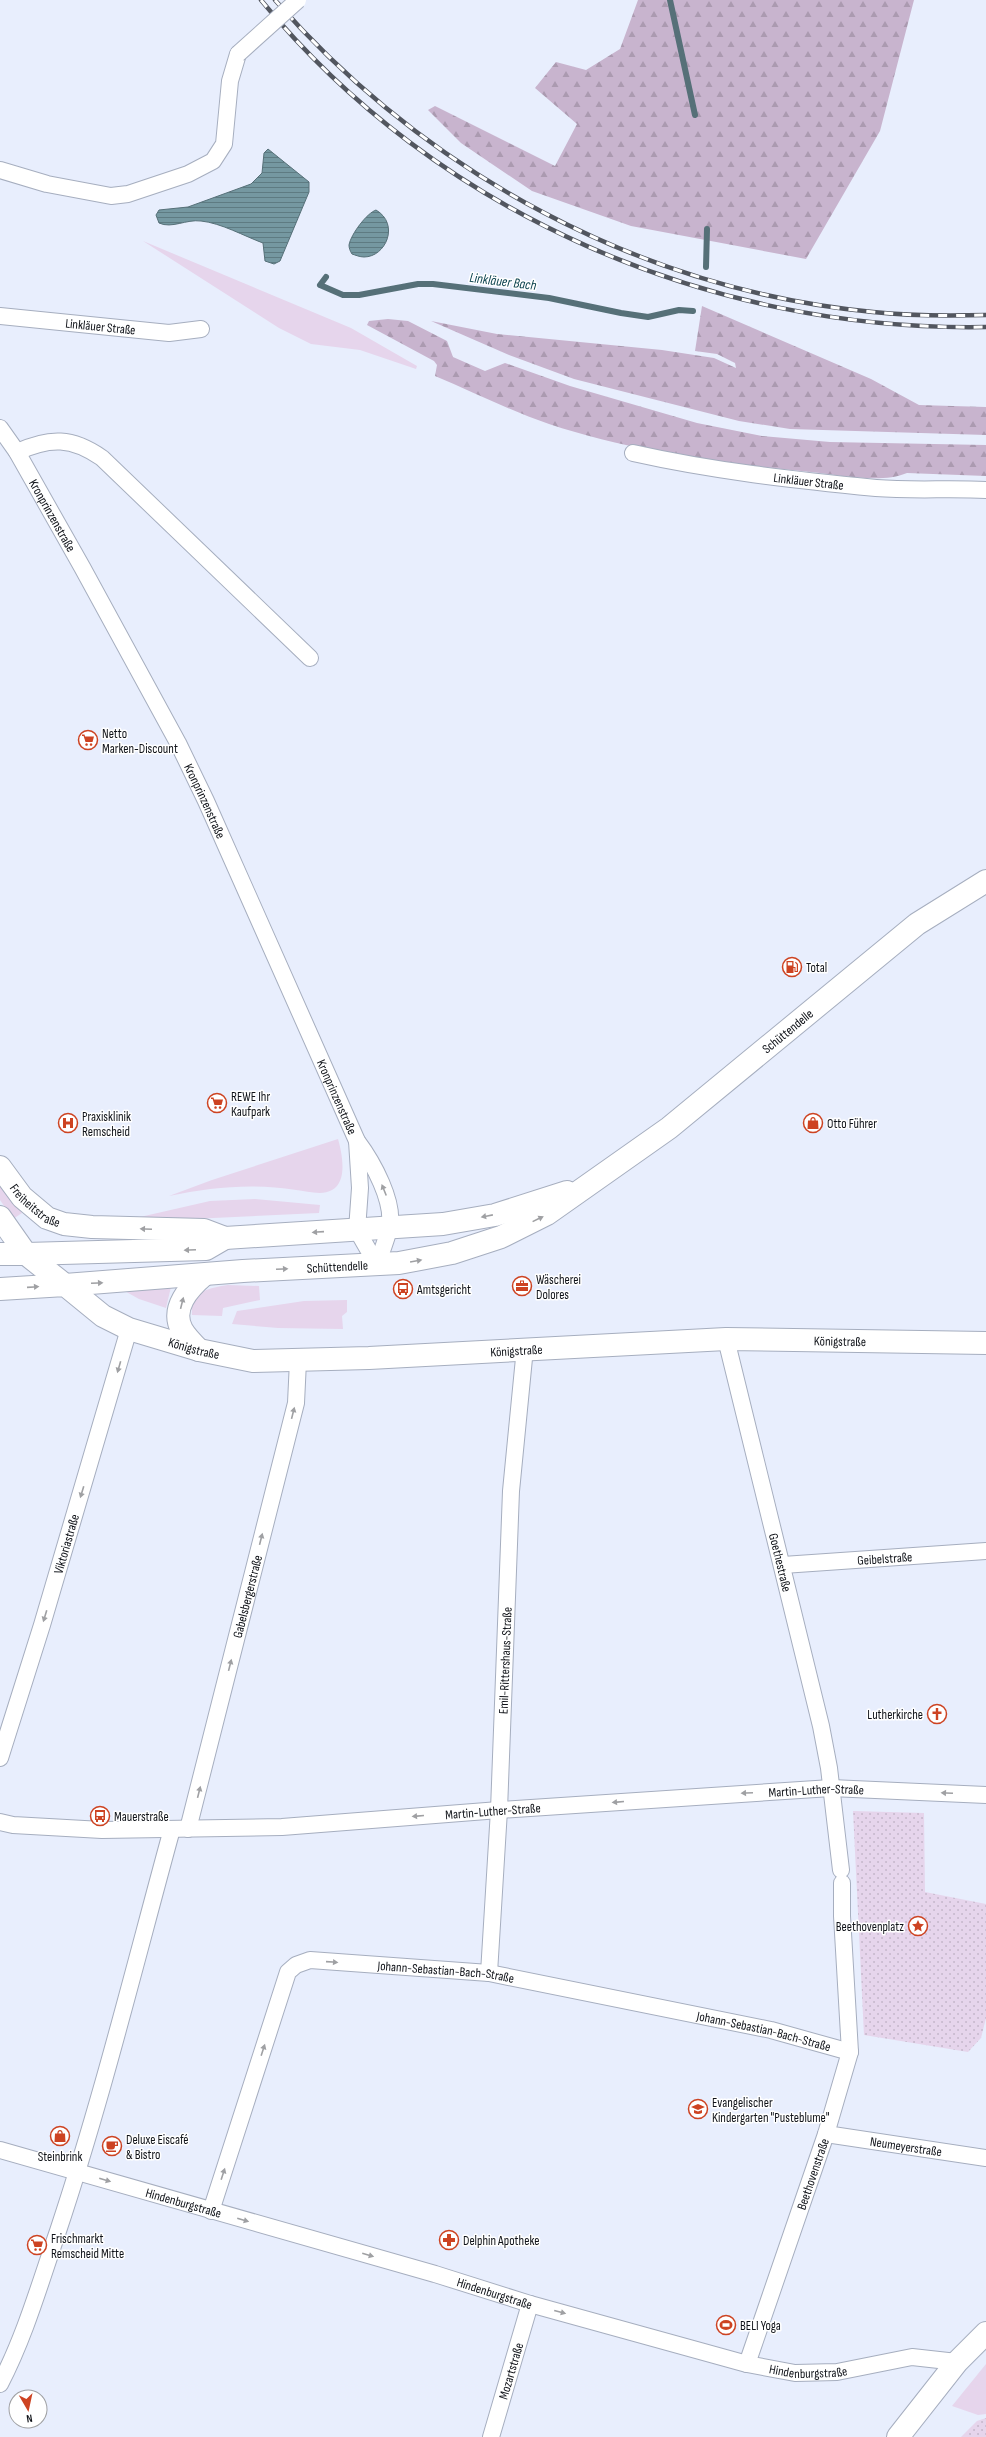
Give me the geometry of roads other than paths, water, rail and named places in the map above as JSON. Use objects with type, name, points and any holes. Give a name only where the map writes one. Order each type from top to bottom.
[{"type":"main road","name":"Schüttendelle","points":[[0,1289],[377,1265],[417,1261],[501,1237],[548,1214],[669,1128],[917,924],[986,881]]},
{"type":"main road","name":"Freiheitstraße","points":[[0,1167],[22,1197],[47,1218],[82,1226]]},
{"type":"main road","name":"Schüttendelle","points":[[82,1226],[151,1230],[204,1230],[225,1238],[443,1224],[495,1215],[591,1184]]},
{"type":"main road","points":[[0,1217],[26,1254]]},
{"type":"main road","points":[[47,1218],[69,1254],[65,1285]]},
{"type":"main road","name":"Schüttendelle","points":[[0,1254],[69,1254],[206,1249],[225,1238]]},
{"type":"main road","name":"Königstraße","points":[[26,1254],[103,1316],[129,1329],[198,1350],[253,1361],[298,1361],[525,1348],[726,1339],[986,1343]]},
{"type":"main road","points":[[198,1350],[182,1329],[180,1318],[181,1301],[188,1289],[204,1275]]},
{"type":"main road","points":[[898,2437],[957,2362],[986,2334]]},
{"type":"street","points":[[0,170],[47,184],[111,196],[128,194],[188,174],[213,161],[224,144],[230,81],[238,54],[298,0]]},
{"type":"street","name":"Linkläuer Straße","points":[[0,316],[169,333],[201,329]]},
{"type":"street","name":"Kronprinzenstraße","points":[[0,428],[17,452],[178,743],[206,801],[357,1142],[372,1160],[387,1197],[390,1228],[377,1265]]},
{"type":"street","points":[[17,452],[38,442],[61,441],[85,446],[91,450],[102,458],[310,658]]},
{"type":"street","name":"Linkläuer Straße","points":[[633,453],[692,466],[793,481],[842,483],[877,488],[986,490]]},
{"type":"street","name":"Kronprinzenstraße","points":[[357,1142],[360,1182],[357,1230]]},
{"type":"street","points":[[357,1230],[377,1265]]},
{"type":"street","name":"Viktoriastraße","points":[[0,1758],[45,1618],[129,1329]]},
{"type":"street","name":"Goethestraße","points":[[726,1339],[821,1726],[831,1788]]},
{"type":"street","name":"Emil-Rittershaus-Straße","points":[[489,1973],[499,1810],[511,1491],[525,1348]]},
{"type":"street","name":"Gabelsbergerstraße","points":[[188,1829],[296,1403],[298,1361]]},
{"type":"street","name":"Geibelstraße","points":[[782,1565],[986,1551]]},
{"type":"street","name":"Martin-Luther-Straße","points":[[0,1822],[12,1825],[102,1830],[282,1827],[499,1810],[831,1788],[986,1795]]},
{"type":"street","name":"Beethovenstraße","points":[[747,2364],[826,2134],[850,2052],[842,1923],[842,1876],[831,1788]]},
{"type":"street","points":[[0,2384],[15,2355],[27,2323],[78,2172],[172,1829]]},
{"type":"street","name":"Johann-Sebastian-Bach-Straße","points":[[211,2211],[288,1972],[296,1965],[310,1960],[489,1973],[771,2030],[850,2052]]},
{"type":"street","name":"Neumeyerstraße","points":[[826,2134],[986,2158]]},
{"type":"street","name":"Hindenburgstraße","points":[[0,2150],[435,2274],[530,2304],[747,2364],[795,2373],[837,2372],[912,2357],[957,2362]]},
{"type":"street","name":"Mozartstraße","points":[[491,2437],[530,2304]]},
{"type":"waterway","name":"Linkläuer Bach","points":[[670,0],[695,115]]},
{"type":"waterway","name":"Linkläuer Bach","points":[[706,267],[707,229]]},
{"type":"waterway","name":"Linkläuer Bach","points":[[326,277],[320,285],[343,295],[359,295],[418,284],[433,284],[549,298],[648,317],[679,310],[693,311]]},
{"type":"railway","points":[[261,0],[331,76],[409,142],[495,199],[586,246],[682,282],[781,308],[883,323],[986,327]]},
{"type":"railway","points":[[275,0],[335,62],[400,119],[470,169],[544,213],[622,249],[703,278],[787,299],[873,312],[958,316],[986,315]]},
{"type":"place","name":"Netto Marken-Discount","points":[[88,740]]},
{"type":"place","name":"Total","points":[[792,967]]},
{"type":"place","name":"REWE Ihr Kaufpark","points":[[217,1103]]},
{"type":"place","name":"Praxisklinik Remscheid","points":[[68,1123]]},
{"type":"place","name":"Otto Führer","points":[[813,1123]]},
{"type":"place","name":"Wäscherei Dolores","points":[[522,1286]]},
{"type":"place","name":"Amtsgericht","points":[[403,1289]]},
{"type":"place","name":"Lutherkirche","points":[[937,1714]]},
{"type":"place","name":"Mauerstraße","points":[[100,1816]]},
{"type":"place","name":"Beethovenplatz","points":[[918,1926]]},
{"type":"place","name":"Evangelischer Kindergarten \"Pusteblume\"","points":[[698,2109]]},
{"type":"place","name":"Steinbrink","points":[[60,2136]]},
{"type":"place","name":"Deluxe Eiscafé & Bistro","points":[[112,2146]]},
{"type":"place","name":"Delphin Apotheke","points":[[449,2240]]},
{"type":"place","name":"Frischmarkt Remscheid Mitte","points":[[37,2245]]},
{"type":"place","name":"BELI Yoga","points":[[726,2325]]}]
